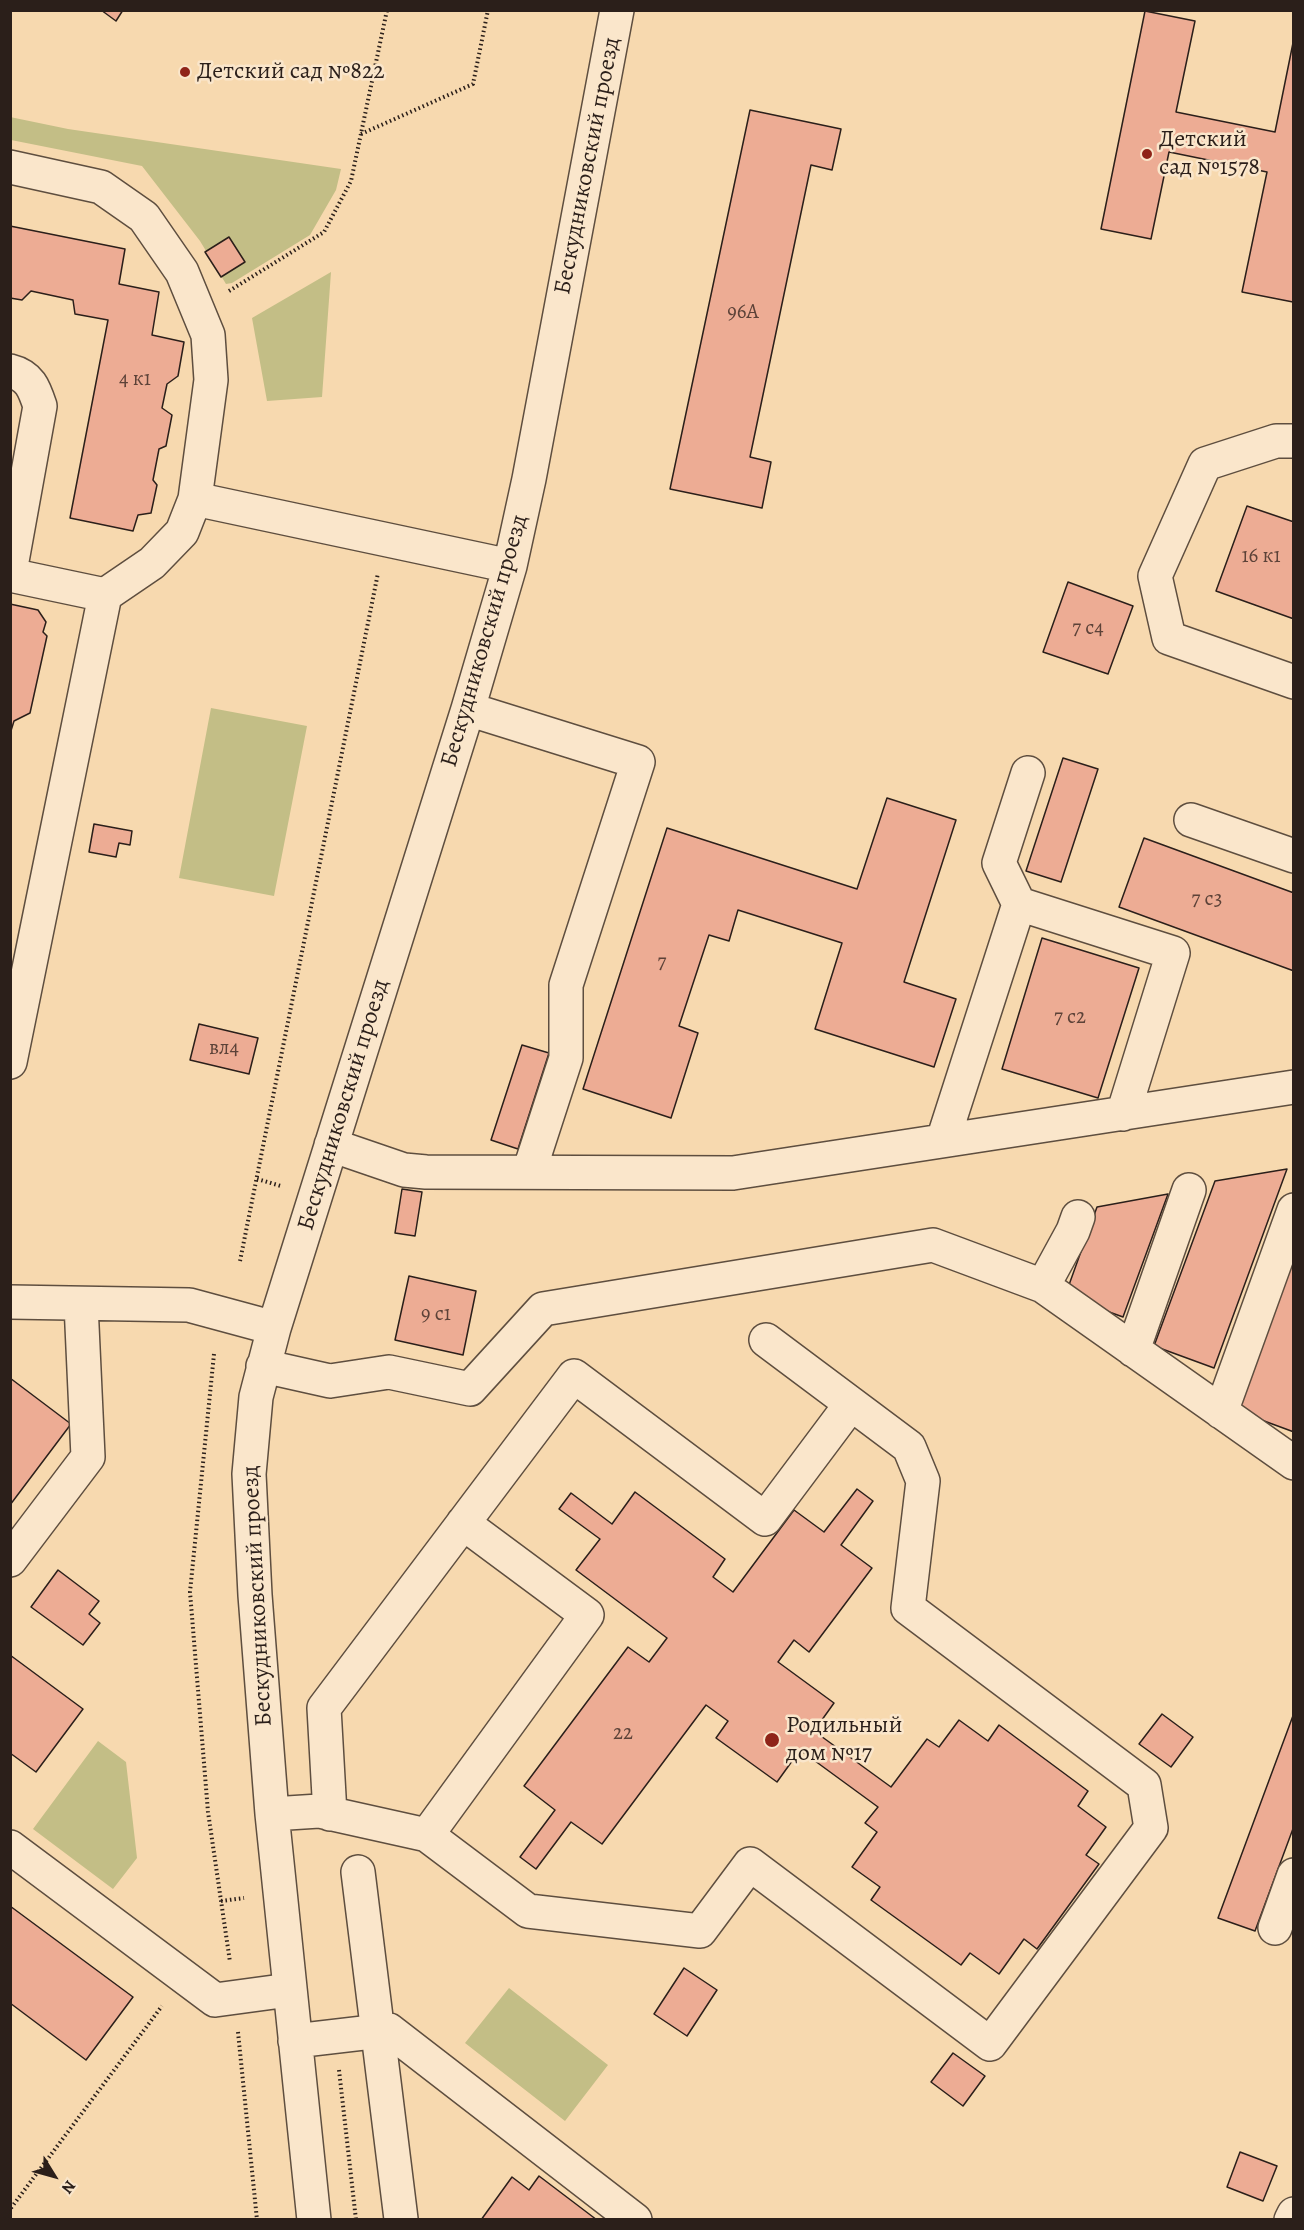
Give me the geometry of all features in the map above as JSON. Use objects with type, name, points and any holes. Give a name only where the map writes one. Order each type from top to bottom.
[{"type":"street","name":"Бескудниковский проезд","points":[[314,2220],[272,1814],[255,1595],[249,1474],[256,1397],[274,1328],[468,709],[510,566],[532,467],[617,10]]},
{"type":"street","points":[[10,167],[101,187],[144,217],[182,272],[198,310],[208,335],[211,380],[195,499],[182,532],[152,563],[105,596],[10,1062]]},
{"type":"street","points":[[10,371],[20,374],[32,383],[40,406],[10,573],[105,596]]},
{"type":"street","points":[[1293,441],[1276,441],[1205,464],[1155,576],[1169,638],[1293,682]]},
{"type":"street","points":[[195,499],[510,566]]},
{"type":"street","points":[[468,709],[638,762],[566,985],[566,1058],[529,1172]]},
{"type":"street","points":[[943,1140],[1019,903],[999,863],[1028,773]]},
{"type":"street","points":[[1191,820],[1293,856]]},
{"type":"street","points":[[1019,903],[1173,953],[1123,1114]]},
{"type":"street","points":[[331,1145],[404,1170],[426,1172],[733,1173],[1293,1087]]},
{"type":"street","points":[[1133,1350],[1189,1190]]},
{"type":"street","points":[[1221,1412],[1293,1210]]},
{"type":"street","points":[[1043,1286],[1073,1231],[1078,1217]]},
{"type":"street","points":[[264,1366],[330,1381],[389,1372],[470,1389],[543,1309],[933,1245],[1043,1286],[1293,1464]]},
{"type":"street","points":[[10,1302],[189,1305],[274,1328]]},
{"type":"street","points":[[10,1560],[88,1457],[81,1304]]},
{"type":"street","points":[[272,1814],[319,1811],[427,1835],[528,1911],[700,1931],[750,1864],[990,2044],[1151,1828],[1144,1785],[908,1608],[923,1481],[909,1447],[766,1340]]},
{"type":"street","points":[[330,1814],[324,1708],[574,1376],[765,1519],[850,1404]]},
{"type":"street","points":[[427,1835],[587,1615],[464,1523]]},
{"type":"street","points":[[10,1847],[215,2000],[289,1990]]},
{"type":"street","points":[[358,1872],[401,2219]]},
{"type":"street","points":[[1275,1928],[1293,1875]]},
{"type":"street","points":[[295,2041],[389,2030],[635,2220]]},
{"type":"street","points":[[1291,2220],[1293,2214]]},
{"type":"path","points":[[198,310],[324,232],[351,181],[387,10]]},
{"type":"path","points":[[361,135],[473,84],[488,10]]},
{"type":"path","points":[[240,1261],[384,539]]},
{"type":"path","points":[[257,1179],[288,1188]]},
{"type":"path","points":[[214,1354],[190,1592],[208,1812],[235,1997],[257,2220]]},
{"type":"path","points":[[221,1901],[255,1897]]},
{"type":"path","points":[[11,2208],[184,1976]]},
{"type":"path","points":[[328,2037],[339,2069],[356,2220]]},
{"type":"shaded area","points":[[10,117],[68,129],[341,169],[336,190],[310,235],[232,283],[226,284],[200,241],[142,166],[11,140]]},
{"type":"shaded area","points":[[331,272],[322,397],[267,401],[252,318]]},
{"type":"shaded area","points":[[211,708],[307,726],[274,896],[179,878]]},
{"type":"shaded area","points":[[98,1741],[126,1762],[137,1858],[113,1889],[33,1829]]},
{"type":"shaded area","points":[[509,1988],[608,2065],[565,2121],[465,2043]]},
{"type":"building","points":[[101,10],[123,10],[116,21]]},
{"type":"building","points":[[1145,11],[1195,21],[1176,112],[1275,132],[1294,38],[1293,302],[1242,292],[1267,172],[1169,152],[1151,239],[1101,229]]},
{"type":"building","points":[[750,110],[841,129],[832,170],[811,165],[750,457],[771,462],[762,508],[670,489]]},
{"type":"building","points":[[10,226],[125,249],[119,284],[159,292],[152,335],[184,342],[178,376],[167,384],[162,408],[172,415],[166,446],[159,449],[153,480],[157,485],[151,513],[138,515],[133,531],[70,518],[108,320],[75,314],[73,300],[31,291],[22,300],[10,298]]},
{"type":"building","points":[[229,237],[245,262],[221,277],[205,252]]},
{"type":"building","points":[[1247,506],[1294,522],[1294,619],[1216,591]]},
{"type":"building","points":[[1068,582],[1133,606],[1108,674],[1043,652]]},
{"type":"building","points":[[10,604],[38,610],[46,622],[43,632],[47,636],[30,713],[14,721],[10,734]]},
{"type":"building","points":[[1063,758],[1098,769],[1061,882],[1026,871]]},
{"type":"building","points":[[887,798],[956,820],[904,982],[956,999],[934,1067],[815,1029],[842,943],[738,910],[729,941],[709,935],[679,1026],[698,1033],[671,1118],[583,1089],[667,828],[857,889]]},
{"type":"building","points":[[94,824],[132,831],[130,845],[119,843],[116,857],[89,852]]},
{"type":"building","points":[[1144,838],[1294,893],[1294,971],[1119,907]]},
{"type":"building","points":[[1042,938],[1139,968],[1098,1098],[1002,1069]]},
{"type":"building","points":[[199,1024],[258,1038],[249,1074],[190,1060]]},
{"type":"building","points":[[522,1045],[549,1053],[518,1149],[491,1140]]},
{"type":"building","points":[[1287,1169],[1214,1368],[1154,1346],[1215,1181]]},
{"type":"building","points":[[402,1189],[422,1192],[415,1236],[395,1233]]},
{"type":"building","points":[[1168,1194],[1123,1317],[1065,1296],[1097,1207]]},
{"type":"building","points":[[1294,1258],[1294,1432],[1237,1411]]},
{"type":"building","points":[[409,1276],[476,1291],[463,1355],[395,1340]]},
{"type":"building","points":[[10,1378],[71,1424],[10,1505]]},
{"type":"building","points":[[857,1489],[873,1501],[841,1545],[872,1568],[809,1652],[794,1640],[778,1662],[834,1703],[814,1731],[891,1787],[927,1739],[939,1747],[959,1720],[988,1741],[999,1725],[1088,1791],[1078,1806],[1106,1827],[1086,1855],[1099,1864],[1037,1949],[1024,1939],[999,1974],[970,1953],[961,1965],[871,1900],[880,1887],[852,1867],[877,1832],[865,1823],[878,1807],[800,1750],[777,1782],[716,1738],[728,1721],[706,1705],[602,1844],[571,1822],[536,1869],[520,1857],[555,1810],[524,1786],[628,1647],[649,1662],[667,1638],[576,1570],[600,1539],[559,1509],[571,1493],[612,1524],[635,1492],[725,1559],[713,1577],[733,1592],[794,1510],[824,1532]]},
{"type":"building","points":[[58,1570],[99,1601],[89,1614],[100,1623],[83,1645],[31,1607]]},
{"type":"building","points":[[10,1655],[83,1709],[36,1772],[10,1753]]},
{"type":"building","points":[[1294,1713],[1294,1826],[1255,1931],[1218,1918]]},
{"type":"building","points":[[1162,1714],[1193,1737],[1171,1767],[1139,1744]]},
{"type":"building","points":[[10,1906],[133,1997],[86,2060],[10,2003]]},
{"type":"building","points":[[684,1968],[717,1990],[687,2036],[654,2014]]},
{"type":"building","points":[[953,2053],[985,2076],[963,2106],[931,2082]]},
{"type":"building","points":[[1240,2152],[1277,2166],[1263,2201],[1227,2187]]},
{"type":"building","points":[[539,2176],[597,2220],[481,2220],[512,2177],[529,2190]]},
{"type":"place","name":"Детский сад №822","points":[[185,72]]},
{"type":"place","name":"Детский сад №1578","points":[[1147,154]]},
{"type":"place","name":"Родильный дом №17","points":[[772,1740]]}]
